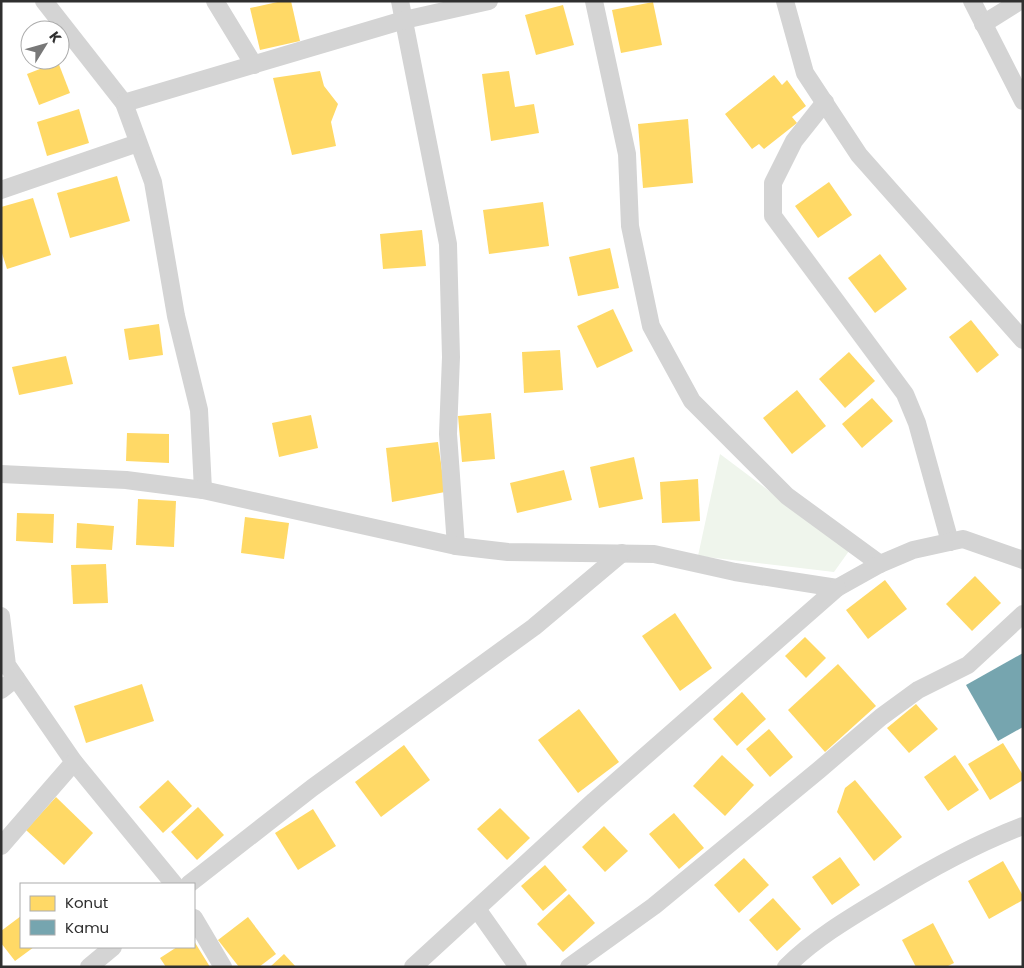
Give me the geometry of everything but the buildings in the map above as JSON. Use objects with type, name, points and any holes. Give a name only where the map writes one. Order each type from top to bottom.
[{"type":"street","points":[[44,1],[124,103],[153,182],[176,316],[199,410],[203,490]]},
{"type":"street","points":[[215,1],[254,65]]},
{"type":"street","points":[[400,1],[448,244],[451,357],[448,434],[456,546]]},
{"type":"street","points":[[124,103],[404,20],[489,1]]},
{"type":"street","points":[[594,1],[628,154],[630,226],[651,326],[692,401],[787,496],[880,564]]},
{"type":"street","points":[[785,1],[806,73],[859,155],[1023,340]]},
{"type":"street","points":[[972,1],[1023,101]]},
{"type":"street","points":[[984,24],[1020,1]]},
{"type":"street","points":[[825,102],[794,141],[773,183],[773,216],[905,394],[918,423],[950,542]]},
{"type":"street","points":[[1,190],[138,143]]},
{"type":"street","points":[[1,474],[126,480],[203,490],[456,546],[508,552],[654,554],[735,572],[837,588]]},
{"type":"street","points":[[413,967],[608,789],[837,588],[880,564],[913,550],[963,540],[1023,560]]},
{"type":"street","points":[[190,883],[312,788],[534,627],[622,553]]},
{"type":"street","points":[[569,967],[654,906],[881,717],[918,690],[968,665],[1023,614]]},
{"type":"street","points":[[1,616],[7,665],[74,762],[173,883]]},
{"type":"street","points":[[1,690],[16,678]]},
{"type":"street","points":[[1,846],[74,762]]},
{"type":"street","points":[[786,967],[837,925],[926,872],[1000,834],[1023,826]]},
{"type":"street","points":[[477,909],[518,967]]},
{"type":"street","points":[[195,920],[223,967]]},
{"type":"street","points":[[89,967],[112,948]]},
{"type":"shaded area","points":[[720,454],[849,551],[834,572],[698,556]]}]
